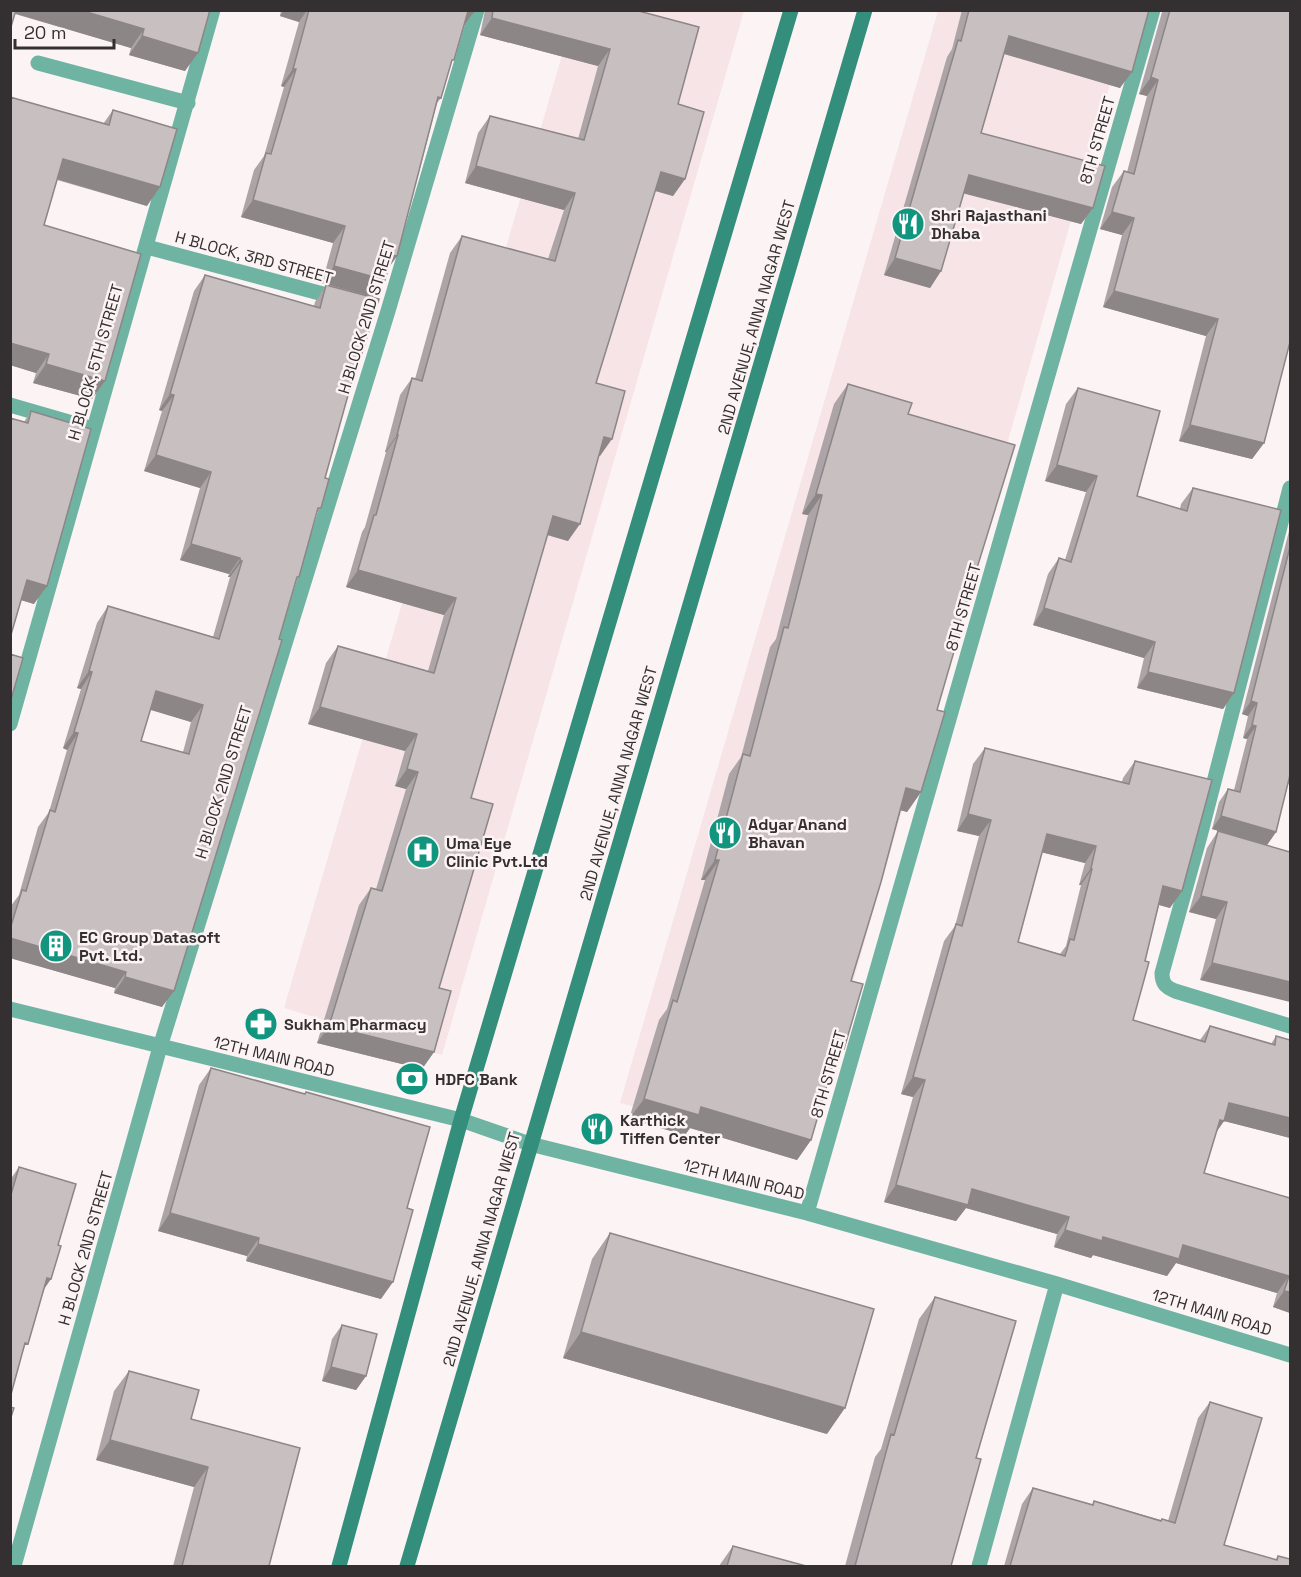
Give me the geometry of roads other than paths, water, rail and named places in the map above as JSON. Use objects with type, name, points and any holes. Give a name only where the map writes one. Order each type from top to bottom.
[{"type":"main road","points":[[339,1566],[461,1120],[791,10]]},
{"type":"main road","name":"2ND AVENUE, ANNA NAGAR WEST","points":[[407,1566],[865,10]]},
{"type":"street","name":"H BLOCK, 5TH STREET","points":[[10,724],[213,10]]},
{"type":"street","name":"H BLOCK 2ND STREET","points":[[14,1566],[160,1047],[382,310],[477,10]]},
{"type":"street","name":"8TH STREET","points":[[807,1213],[1154,10]]},
{"type":"street","points":[[38,63],[188,103]]},
{"type":"street","name":"H BLOCK, 3RD STREET","points":[[147,247],[353,302]]},
{"type":"street","points":[[10,405],[93,429]]},
{"type":"street","points":[[1290,488],[1206,838],[1162,973],[1162,980],[1166,987],[1175,991],[1290,1026]]},
{"type":"street","name":"12TH MAIN ROAD","points":[[10,1009],[461,1120],[530,1144],[807,1213],[1057,1284],[1290,1355]]},
{"type":"street","points":[[979,1566],[1057,1284]]},
{"type":"place","name":"Shri Rajasthani Dhaba","points":[[908,224]]},
{"type":"place","name":"Adyar Anand Bhavan","points":[[725,833]]},
{"type":"place","name":"Uma Eye Clinic Pvt.Ltd","points":[[423,852]]},
{"type":"place","name":"EC Group Datasoft Pvt. Ltd.","points":[[56,946]]},
{"type":"place","name":"Sukham Pharmacy","points":[[261,1024]]},
{"type":"place","name":"HDFC Bank","points":[[412,1079]]},
{"type":"place","name":"Karthick Tiffen Center","points":[[597,1129]]}]
